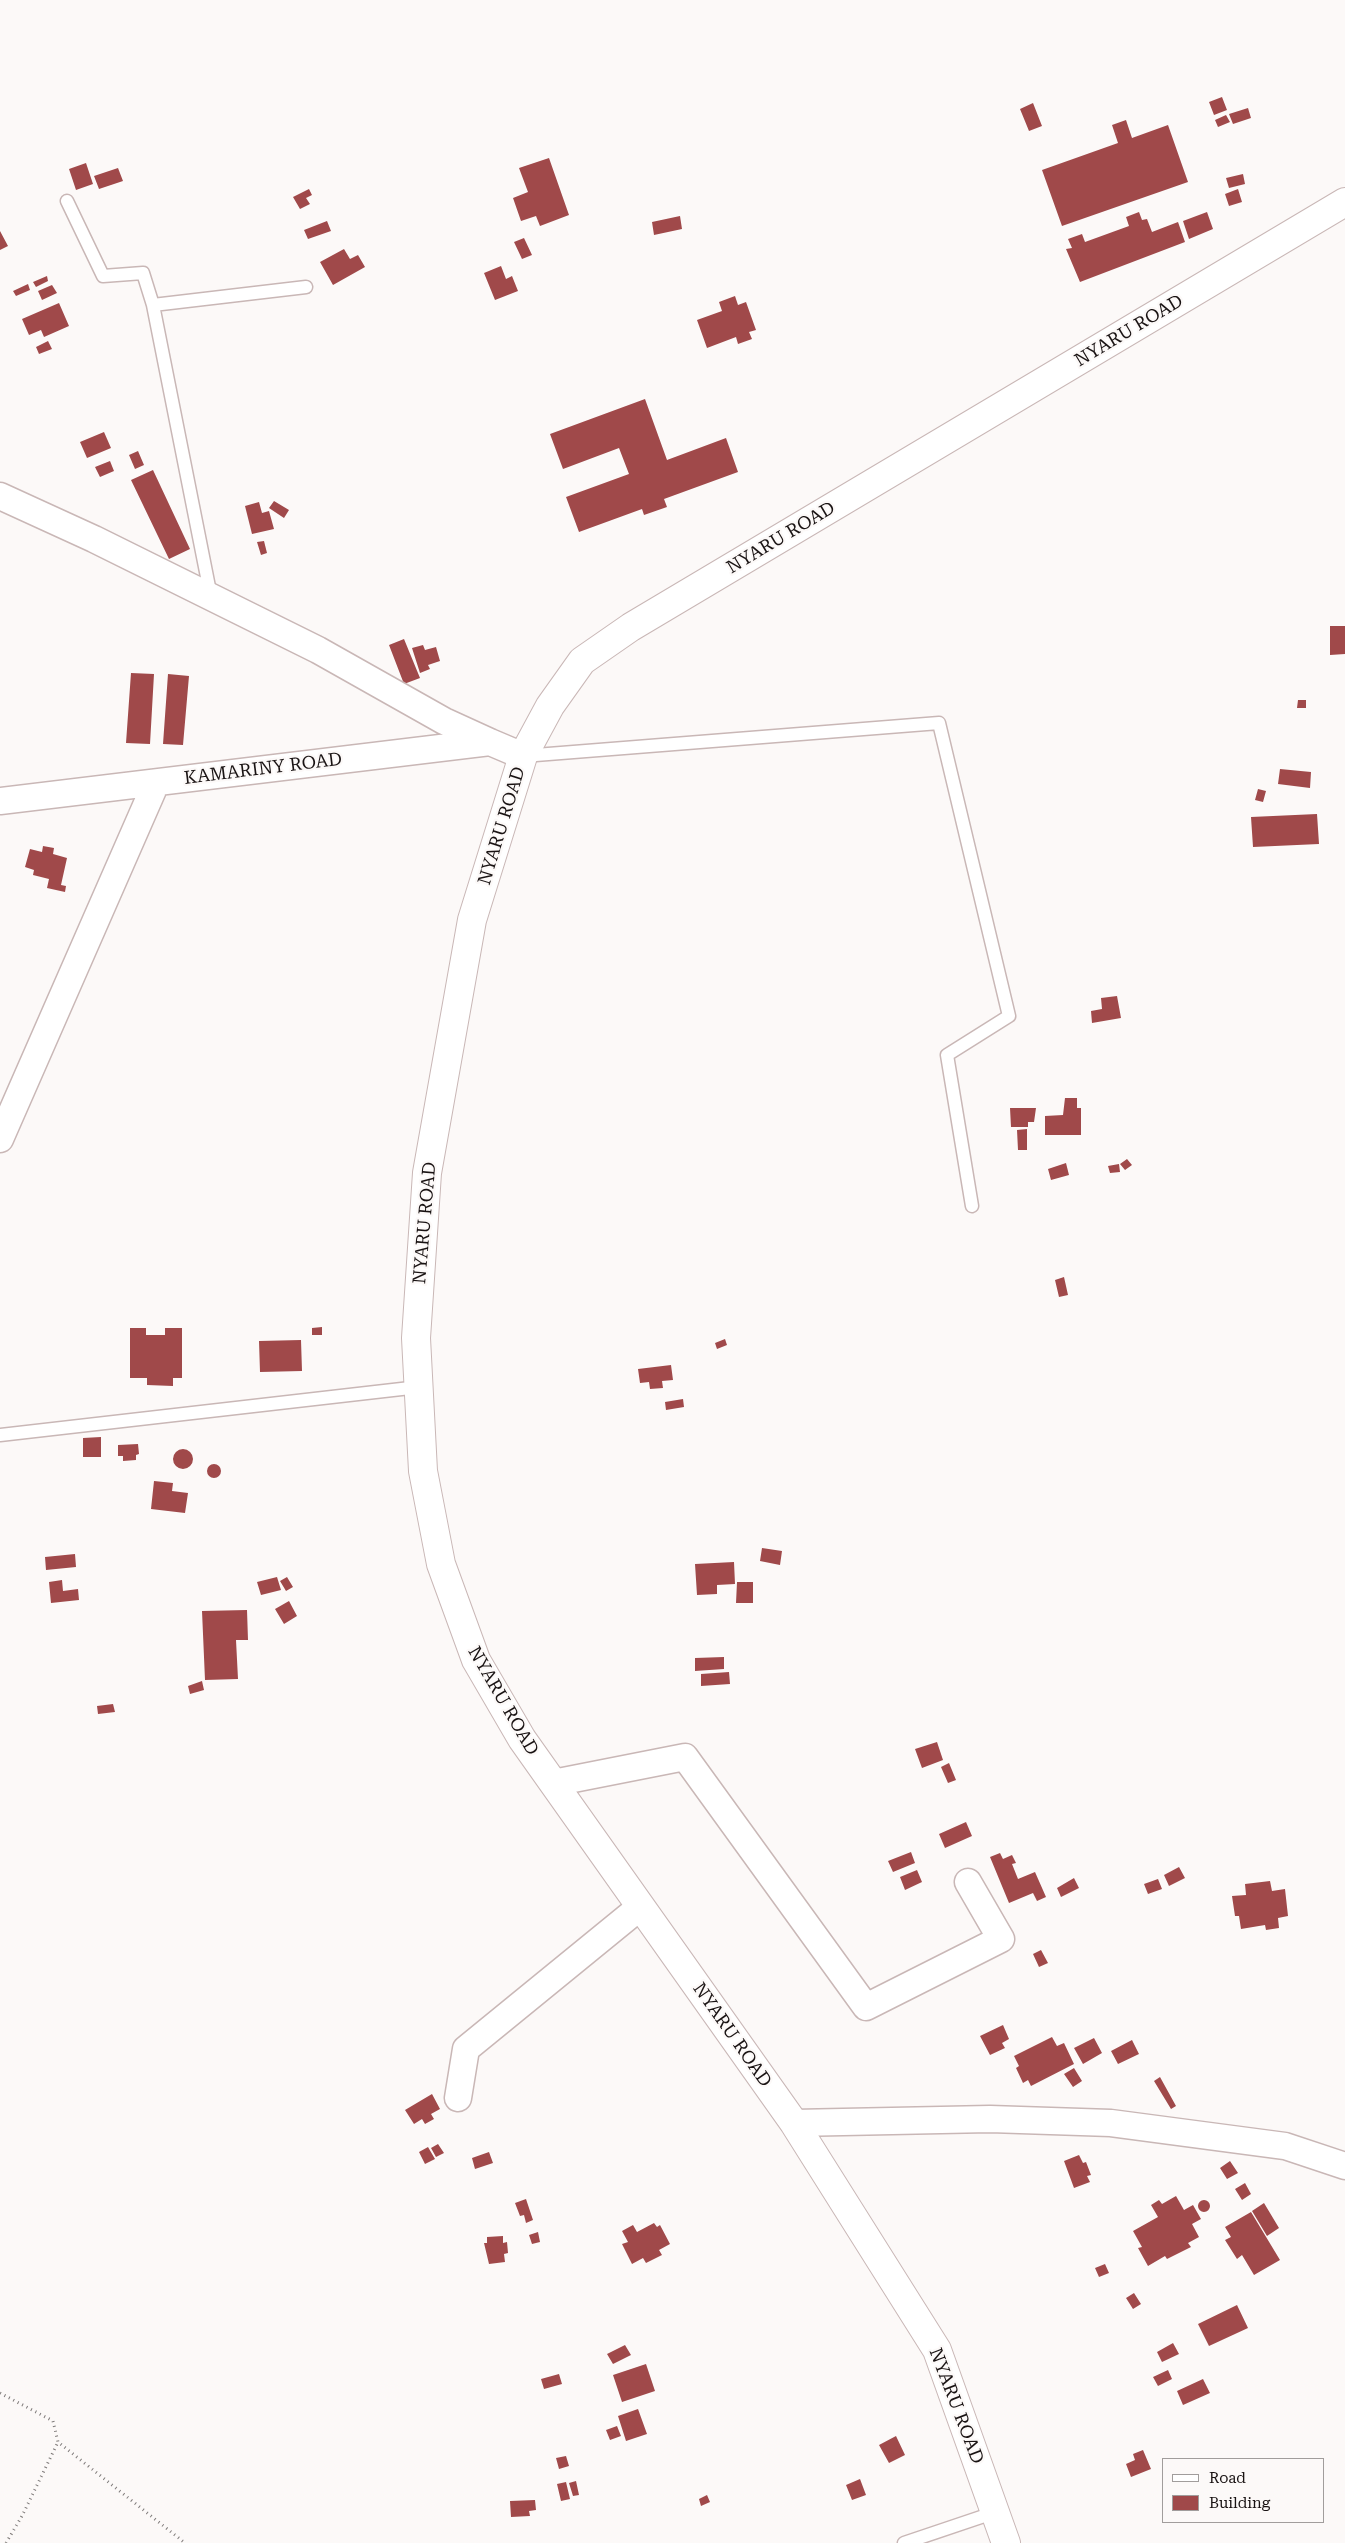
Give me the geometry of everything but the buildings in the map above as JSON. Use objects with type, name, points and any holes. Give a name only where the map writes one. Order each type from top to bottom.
[{"type":"main road","name":"NYARU ROAD","points":[[1006,2543],[937,2350],[794,2123],[522,1739],[476,1660],[441,1564],[423,1472],[416,1338],[427,1173],[472,920],[523,756],[550,706],[582,662],[631,627],[1345,202]]},
{"type":"street","points":[[0,496],[318,650],[444,721],[490,742]]},
{"type":"street","name":"KAMARINY ROAD","points":[[0,801],[490,742],[523,756]]},
{"type":"street","points":[[0,1139],[156,783]]},
{"type":"street","points":[[553,1783],[685,1757],[866,2007],[1001,1939],[968,1882]]},
{"type":"street","points":[[458,2098],[466,2049],[640,1907]]},
{"type":"street","points":[[794,2123],[990,2119],[1111,2123],[1285,2146],[1345,2166]]},
{"type":"lane","points":[[68,201],[103,276],[143,273],[152,305],[211,597]]},
{"type":"lane","points":[[152,305],[306,286]]},
{"type":"lane","points":[[523,756],[939,723],[1009,1016],[947,1055],[972,1206]]},
{"type":"lane","points":[[0,1435],[419,1387]]},
{"type":"lane","points":[[904,2543],[996,2512]]},
{"type":"path","points":[[0,2393],[53,2421],[58,2442],[185,2543]]},
{"type":"path","points":[[6,2543],[22,2516],[58,2442]]}]
